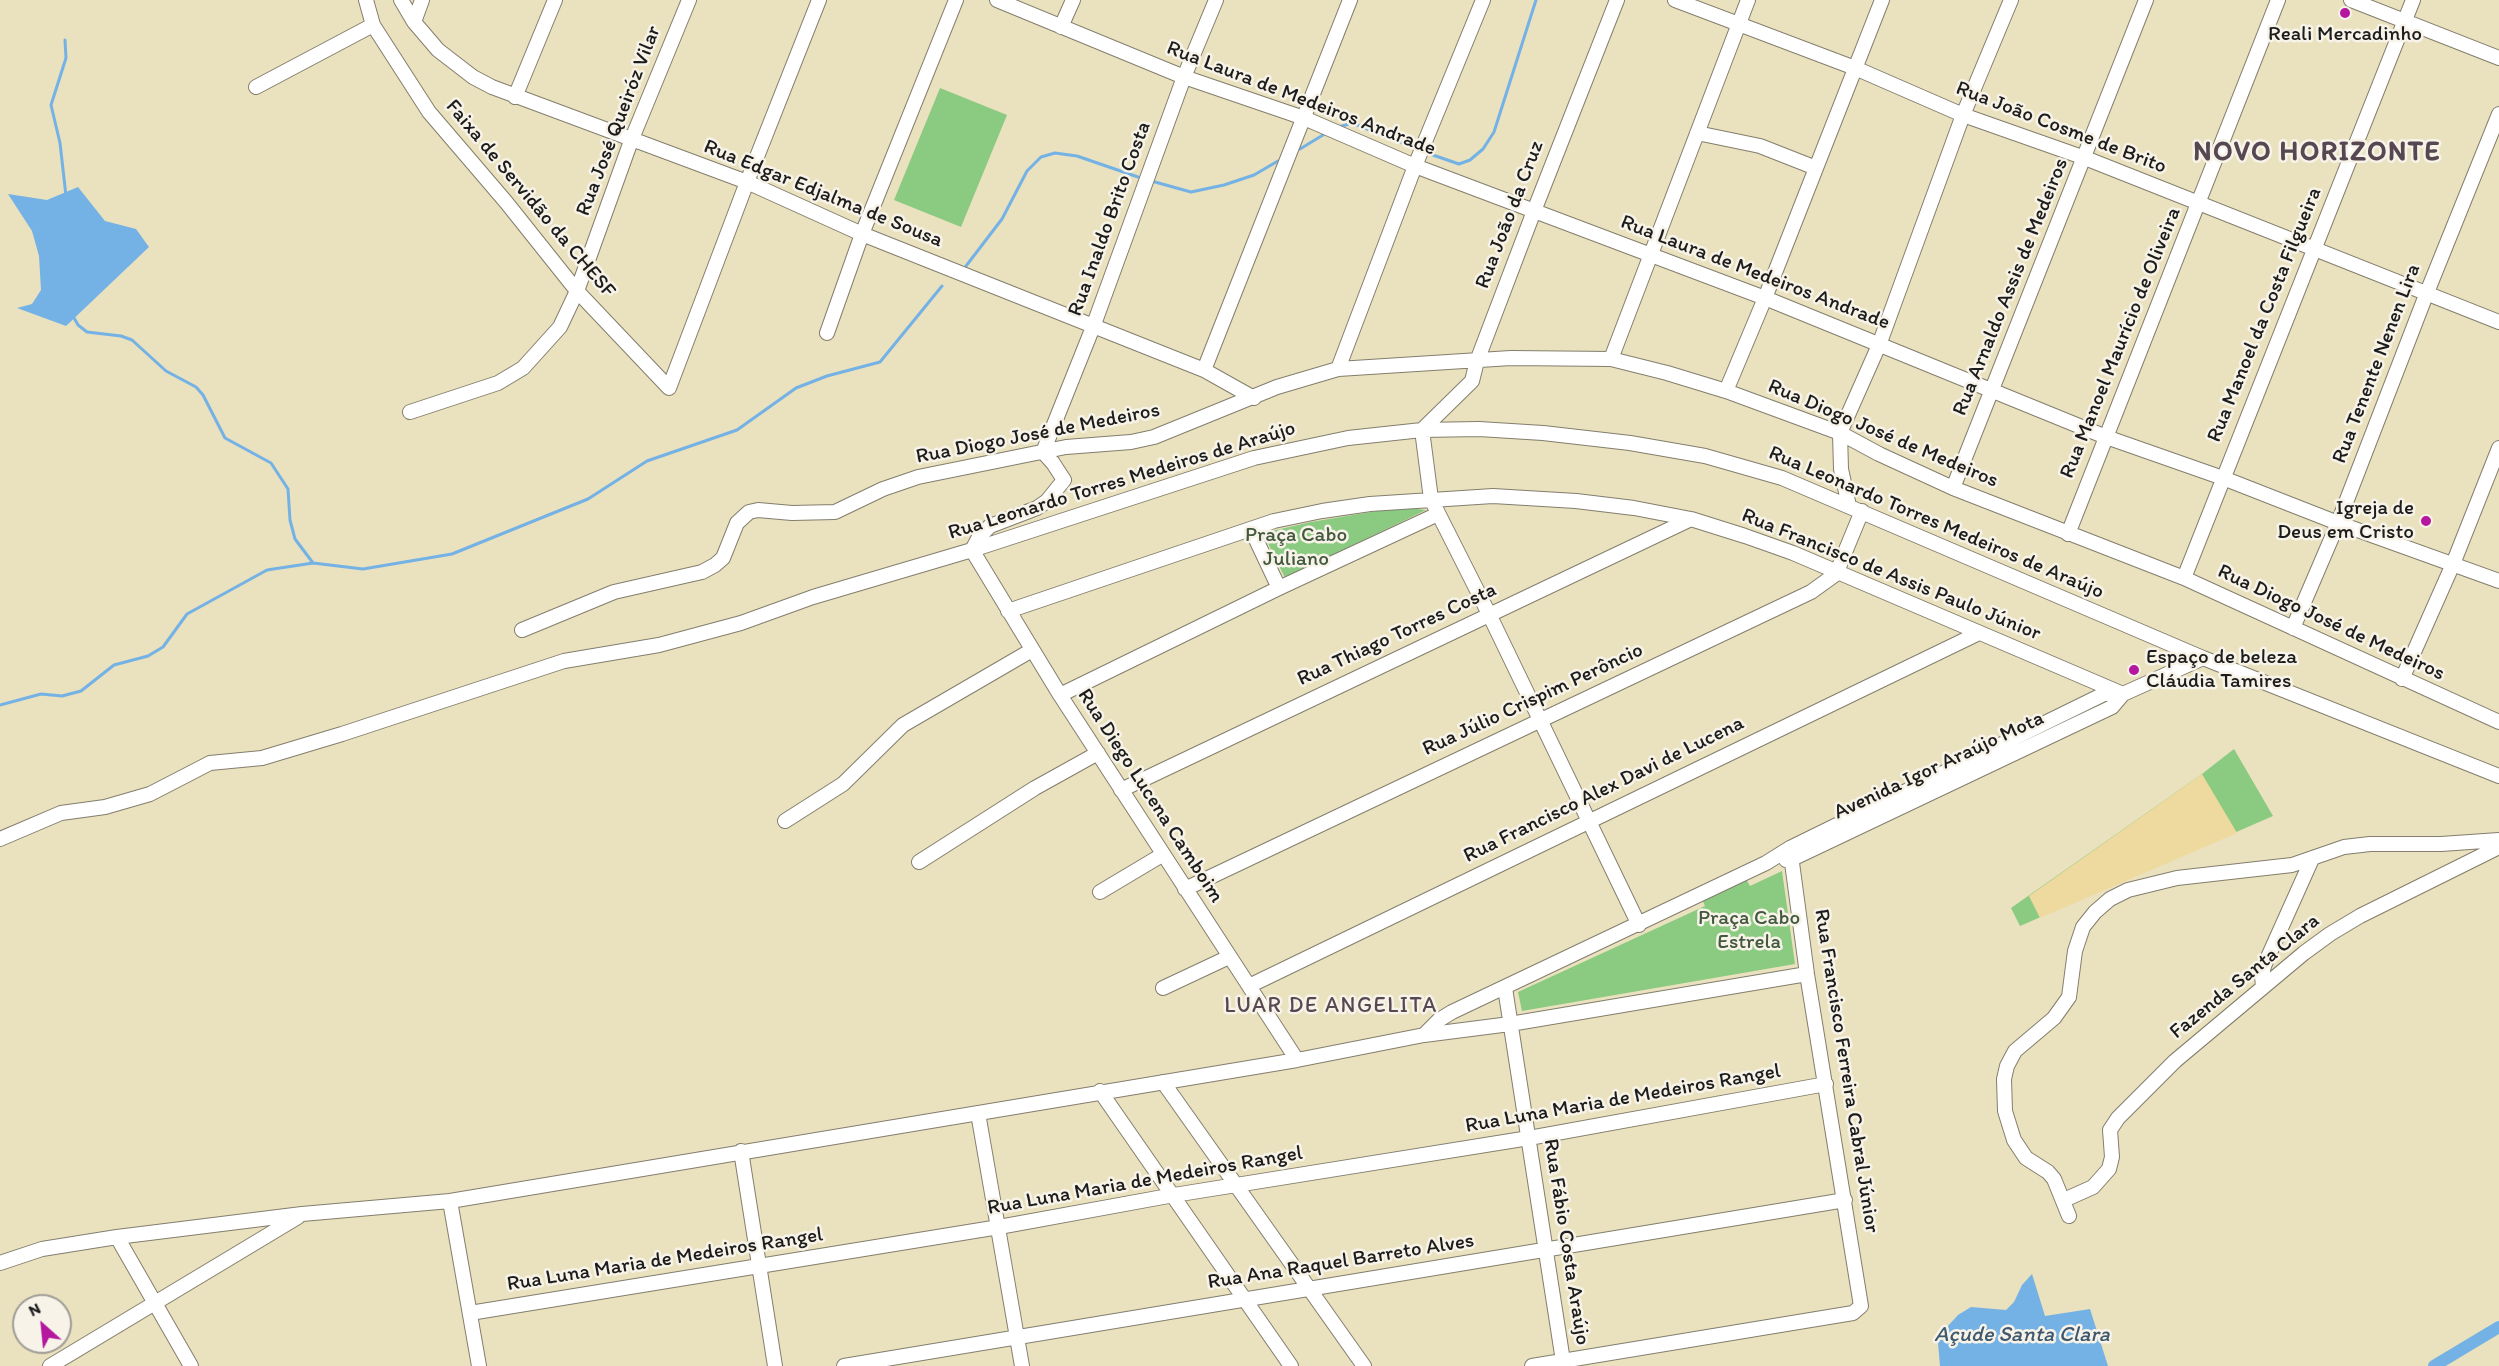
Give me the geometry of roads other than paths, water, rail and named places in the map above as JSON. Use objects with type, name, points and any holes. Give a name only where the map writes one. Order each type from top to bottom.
[{"type":"street","name":"Faixa de Servidão da CHESF","points":[[366,0],[374,25],[429,112],[578,291],[623,342],[669,388],[747,182]]},
{"type":"street","name":"Rua Edgar Edjalma de Sousa","points":[[401,0],[414,22],[438,50],[492,87],[631,141],[747,182],[862,234],[1204,370],[1254,398]]},
{"type":"street","points":[[414,22],[422,0]]},
{"type":"street","points":[[515,97],[555,0]]},
{"type":"street","name":"Rua José Queiróz Vilar","points":[[410,412],[498,383],[523,368],[560,327],[578,291],[631,141],[689,0]]},
{"type":"street","points":[[747,182],[819,0]]},
{"type":"street","points":[[826,333],[862,234],[956,0]]},
{"type":"street","name":"Rua Laura de Medeiros Andrade","points":[[997,0],[1184,77],[1304,118],[1415,166],[1765,298],[2106,437],[2499,581]]},
{"type":"street","points":[[1061,27],[1073,0]]},
{"type":"street","name":"Rua Inaldo Brito Costa","points":[[1043,452],[1093,327],[1184,77],[1216,0]]},
{"type":"street","points":[[1204,370],[1350,0]]},
{"type":"street","points":[[1338,369],[1415,166],[1483,0]]},
{"type":"street","name":"Rua João da Cruz","points":[[1422,430],[1472,381],[1477,361],[1534,211],[1617,0]]},
{"type":"street","name":"Rua João Cosme de Brito","points":[[1675,0],[1855,68],[1963,115],[2085,158],[2499,322]]},
{"type":"street","points":[[1611,359],[1748,0]]},
{"type":"street","points":[[1726,391],[1882,0]]},
{"type":"street","points":[[1836,574],[1856,509],[1841,469],[1840,434],[1879,345],[1963,115],[2011,0]]},
{"type":"street","name":"Rua Arnaldo Assis de Medeiros","points":[[1953,488],[2146,0]]},
{"type":"street","name":"Rua Manoel Maurício de Oliveira","points":[[2068,534],[2278,0]]},
{"type":"street","points":[[2351,0],[2499,58]]},
{"type":"street","name":"Rua Manoel da Costa Filgueira","points":[[2184,579],[2413,0]]},
{"type":"street","points":[[256,87],[374,25]]},
{"type":"street","name":"Rua Tenente Nenen Lira","points":[[2293,628],[2338,523],[2499,114]]},
{"type":"street","points":[[1697,133],[1760,146],[1816,168]]},
{"type":"street","name":"Rua Diogo José de Medeiros","points":[[522,630],[614,592],[684,577],[709,569],[723,558],[736,523],[749,512],[766,509],[792,513],[835,512],[901,482],[1065,447],[1131,442],[1154,437],[1303,378],[1338,369],[1511,358],[1611,359],[1726,391],[1840,434],[1953,488],[2184,579],[2499,722]]},
{"type":"street","name":"Rua Leonardo Torres Medeiros de Araújo","points":[[0,839],[60,813],[105,807],[150,794],[210,763],[262,758],[342,734],[530,671],[589,655],[659,645],[741,623],[813,597],[972,550],[1279,451],[1348,438],[1422,430],[1479,429],[1543,432],[1705,456],[1782,478],[2203,658],[2499,776]]},
{"type":"street","points":[[1422,430],[1431,499],[1639,925]]},
{"type":"street","points":[[972,550],[979,537],[990,526],[1037,508],[1047,501],[1064,480],[1043,452]]},
{"type":"street","points":[[2402,679],[2453,564],[2498,452]]},
{"type":"street","name":"Rua Francisco de Assis Paulo Júnior","points":[[1008,611],[1274,521],[1370,504],[1431,499],[1493,496],[1576,501],[1634,508],[1691,519],[1793,553],[1836,574],[2123,694]]},
{"type":"street","points":[[1060,696],[1279,588],[1438,514]]},
{"type":"street","name":"Rua Thiago Torres Costa","points":[[1121,790],[1691,519]]},
{"type":"street","points":[[1251,529],[1279,588]]},
{"type":"street","name":"Rua Diego Lucena Camboim","points":[[972,550],[1060,696],[1297,1060]]},
{"type":"street","name":"Rua Júlio Crispim Perôncio","points":[[1185,889],[1811,592],[1836,574]]},
{"type":"street","name":"Rua Francisco Alex Davi de Lucena","points":[[1249,986],[1588,820],[1979,633]]},
{"type":"street","points":[[785,821],[843,784],[903,725],[1032,650]]},
{"type":"street","name":"Avenida Igor Araújo Mota","points":[[1424,1035],[1439,1020],[1452,1012],[1791,853],[2104,694],[2123,694],[2203,658]]},
{"type":"street","points":[[918,862],[1035,788],[1098,753]]},
{"type":"street","points":[[2070,1216],[2054,1179],[2048,1172],[2026,1158],[2014,1140],[2005,1112],[2004,1079],[2007,1066],[2015,1051],[2046,1026],[2068,997],[2075,951],[2083,927],[2095,912],[2110,899],[2128,890],[2177,878],[2292,865],[2344,847],[2370,844],[2441,844],[2499,840]]},
{"type":"street","name":"Fazenda Santa Clara","points":[[2064,1200],[2093,1187],[2109,1169],[2112,1157],[2110,1130],[2112,1125],[2175,1061],[2263,987],[2330,934],[2360,916],[2499,846]]},
{"type":"street","name":"Rua Francisco Ferreira Cabral Júnior","points":[[1563,1361],[1853,1313],[1858,1310],[1862,1301],[1807,974],[1791,853]]},
{"type":"street","points":[[1100,892],[1162,855]]},
{"type":"street","points":[[2263,987],[2264,966],[2312,859]]},
{"type":"street","points":[[1163,988],[1229,957]]},
{"type":"street","points":[[0,1263],[42,1249],[117,1237],[302,1214],[450,1201],[1297,1060],[1424,1035],[1510,1024],[1807,974]]},
{"type":"street","name":"Rua Fábio Costa Araújo","points":[[1505,988],[1563,1361]]},
{"type":"street","points":[[1162,1082],[1364,1366]]},
{"type":"street","name":"Rua Luna Maria de Medeiros Rangel","points":[[470,1313],[1529,1138],[1826,1084]]},
{"type":"street","points":[[1100,1091],[1291,1366]]},
{"type":"street","points":[[978,1113],[1022,1366]]},
{"type":"street","points":[[741,1151],[775,1366]]},
{"type":"street","name":"Rua Ana Raquel Barreto Alves","points":[[844,1366],[1845,1200]]},
{"type":"street","points":[[450,1201],[479,1366]]},
{"type":"street","points":[[50,1366],[302,1214]]},
{"type":"street","points":[[117,1237],[191,1366]]},
{"type":"street","points":[[1532,1366],[1563,1361]]},
{"type":"water","points":[[78,187],[105,221],[136,229],[149,247],[66,326],[17,308],[32,304],[41,290],[39,256],[32,231],[8,194],[47,200]]},
{"type":"water","name":"Açude Santa Clara","points":[[2032,1274],[2045,1316],[2090,1309],[2108,1366],[1940,1366],[1938,1343],[1946,1328],[1958,1315],[1971,1307],[2006,1310],[2014,1302],[2022,1285]]},
{"type":"waterway","points":[[1430,154],[1459,164],[1470,160],[1483,149],[1494,132],[1536,0]]},
{"type":"waterway","points":[[65,40],[66,58],[51,105],[60,143],[66,196]]},
{"type":"waterway","points":[[1339,127],[1352,123],[1413,147]]},
{"type":"waterway","points":[[1300,149],[1323,135]]},
{"type":"waterway","points":[[966,266],[1002,219],[1027,171],[1041,157],[1055,153],[1077,156],[1138,177]]},
{"type":"waterway","points":[[1155,182],[1191,192],[1224,185],[1254,175],[1278,161]]},
{"type":"waterway","points":[[0,705],[41,694],[62,696],[81,691],[114,665],[148,656],[163,647],[187,614],[267,570],[313,563],[363,569],[452,554],[588,499],[647,461],[737,430],[796,388],[827,376],[880,362],[942,286]]},
{"type":"waterway","points":[[73,316],[78,325],[87,332],[121,336],[132,340],[166,371],[196,387],[203,395],[225,438],[271,463],[288,489],[290,520],[295,539],[313,563]]},
{"type":"waterway","points":[[2434,1366],[2499,1327]]},
{"type":"place","name":"Reali Mercadinho","points":[[2345,13]]},
{"type":"place","name":"Igreja de Deus em Cristo","points":[[2426,521]]},
{"type":"place","name":"Espaço de beleza Cláudia Tamires","points":[[2134,670]]},
{"type":"district","name":"NOVO HORIZONTE","points":[[2317,153]]},
{"type":"district","name":"LUAR DE ANGELITA","points":[[1331,1006]]},
{"type":"park label","name":"Praça Cabo Juliano","points":[[1296,548]]},
{"type":"park label","name":"Praça Cabo Estrela","points":[[1749,931]]}]
